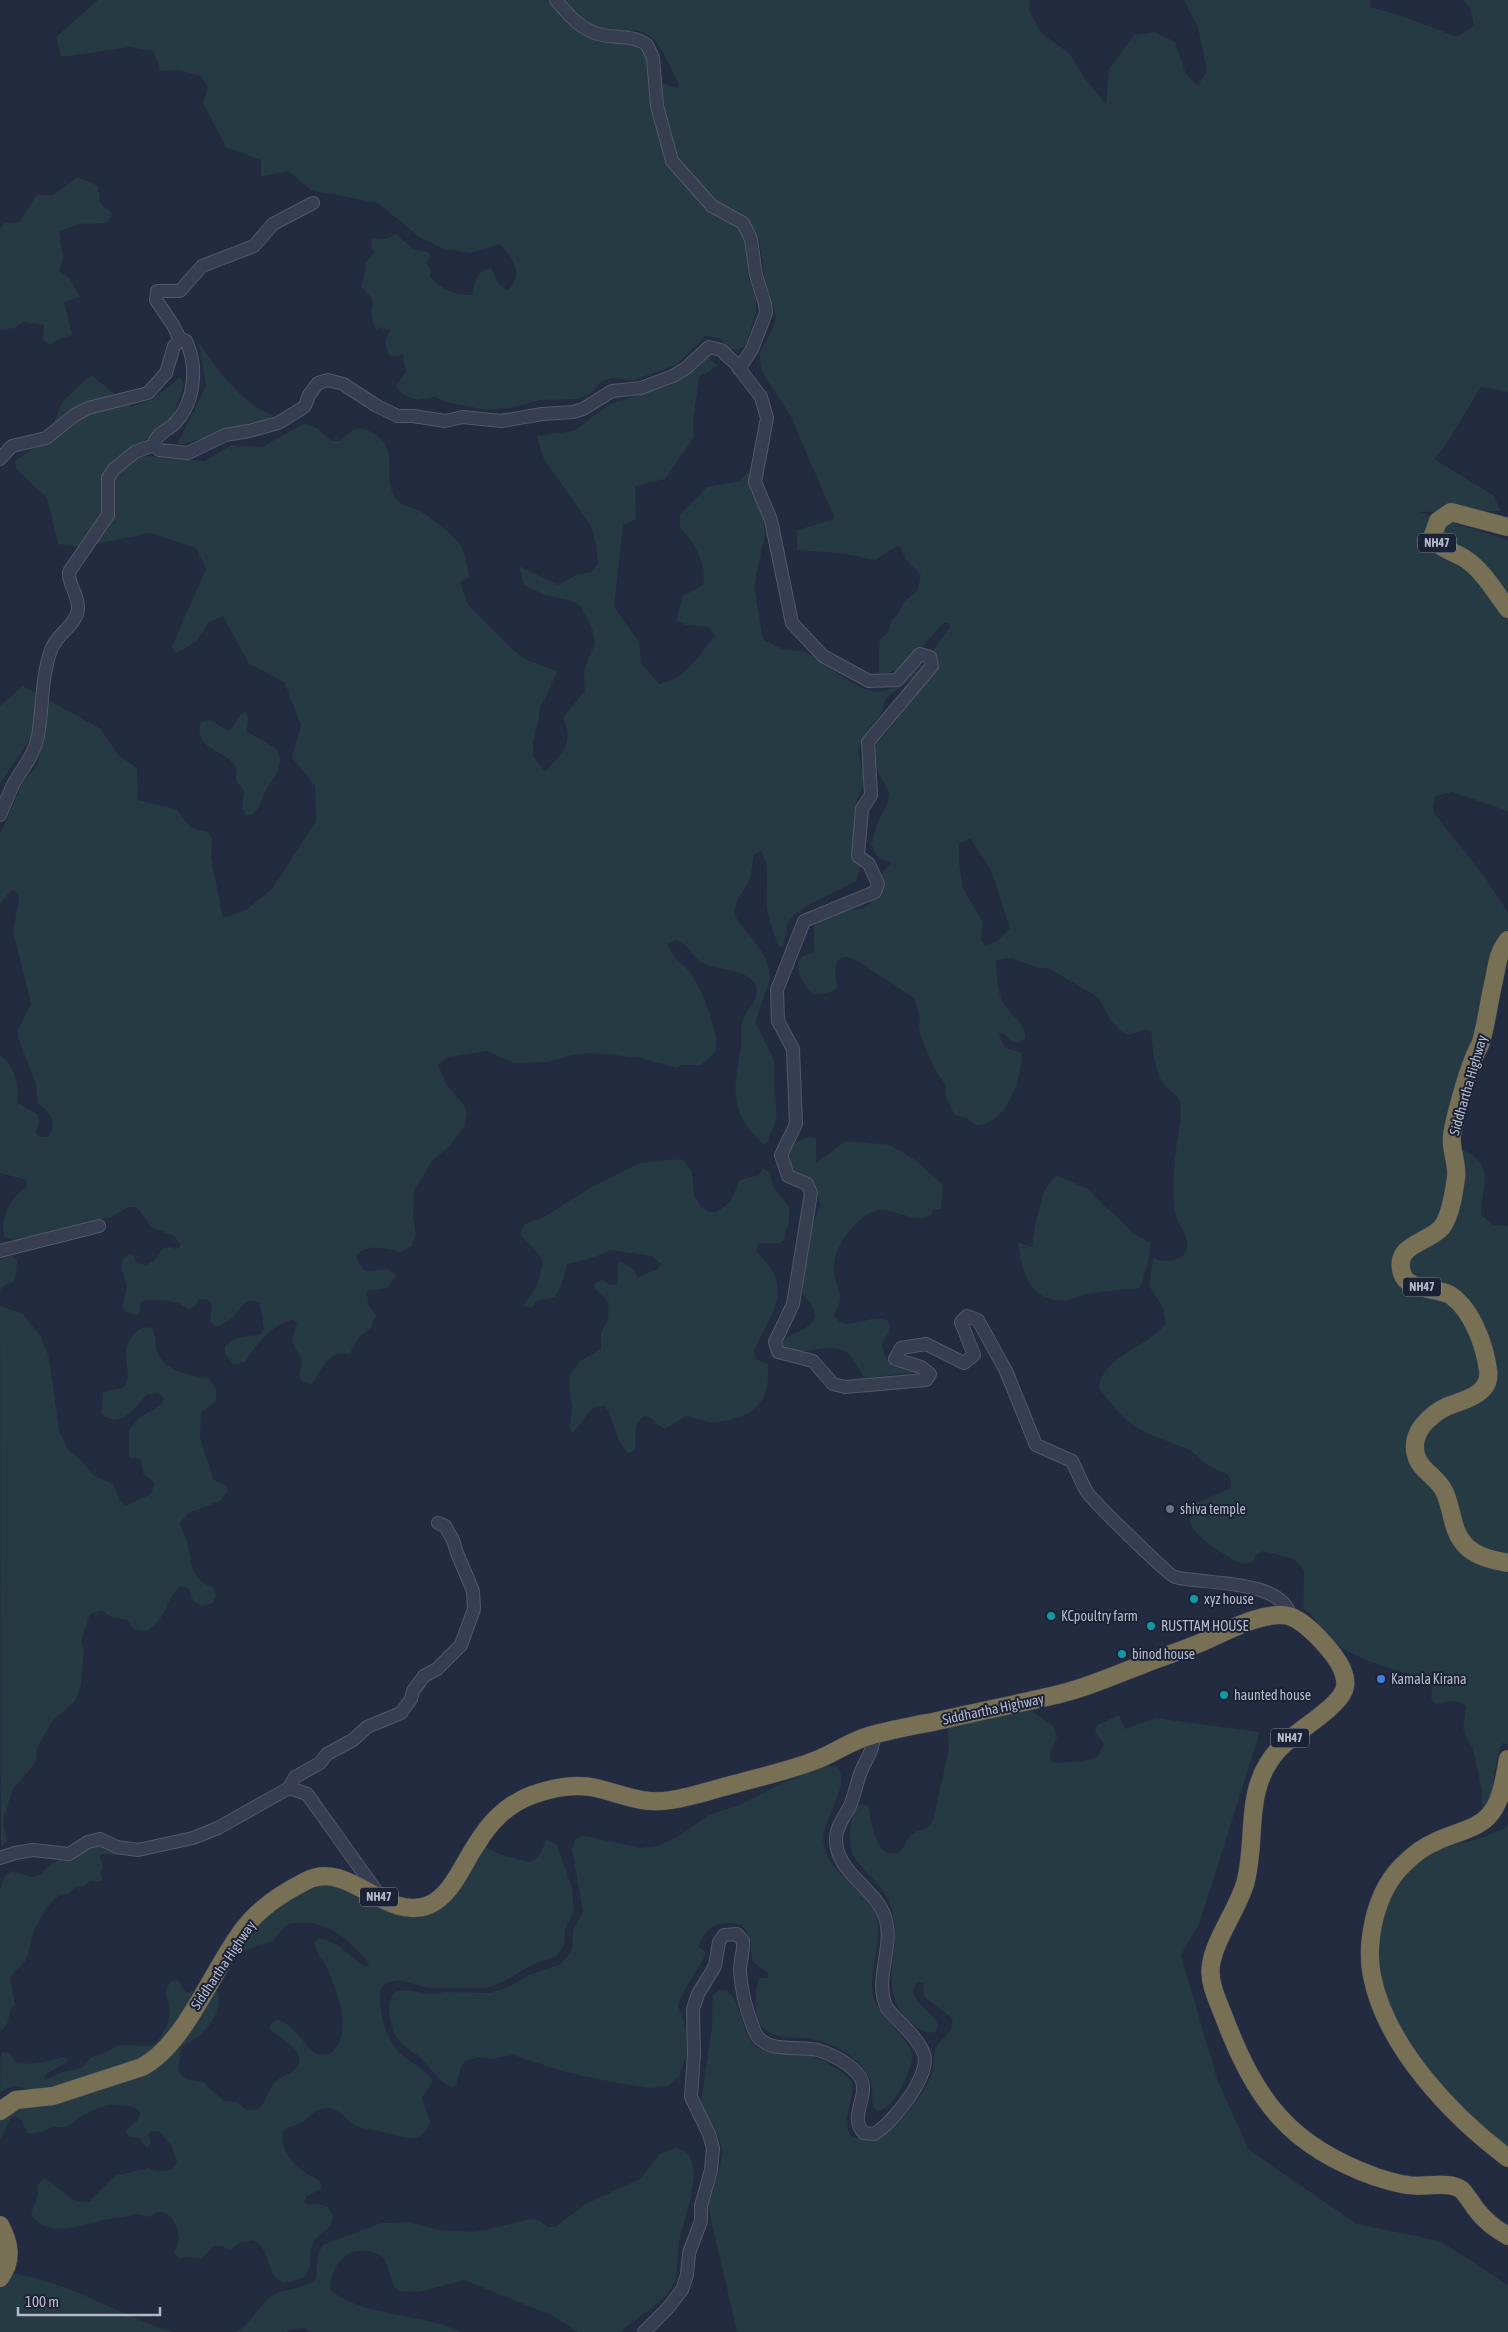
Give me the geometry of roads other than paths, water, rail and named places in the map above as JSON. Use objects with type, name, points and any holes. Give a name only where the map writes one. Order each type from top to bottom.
[{"type":"highway","name":"NH47","points":[[1508,527],[1450,512],[1438,521],[1434,535],[1440,546],[1462,557],[1477,569],[1508,609]]},
{"type":"highway","name":"Siddhartha Highway","points":[[1508,940],[1498,955],[1480,1044],[1473,1060],[1453,1129],[1452,1147],[1456,1171],[1446,1219],[1436,1233],[1409,1247],[1403,1257],[1401,1266],[1408,1282],[1420,1287],[1444,1292],[1462,1306],[1477,1334],[1488,1371],[1487,1382],[1478,1393],[1447,1407],[1422,1426],[1414,1444],[1417,1460],[1443,1489],[1456,1533],[1463,1543],[1485,1558],[1508,1563]]},
{"type":"highway","name":"Siddhartha Highway","points":[[0,2111],[16,2100],[53,2096],[152,2062],[172,2041],[244,1929],[259,1913],[289,1889],[311,1877],[330,1876],[341,1878],[378,1897],[398,1904],[415,1907],[430,1904],[452,1884],[478,1841],[498,1816],[511,1805],[542,1792],[570,1786],[584,1786],[650,1802],[672,1800],[800,1766],[874,1734],[1078,1690],[1197,1644],[1240,1624],[1266,1617],[1291,1617]]},
{"type":"highway","name":"NH47","points":[[1291,1617],[1310,1630],[1336,1658],[1344,1674],[1345,1688],[1340,1697],[1280,1747],[1259,1780],[1255,1796],[1246,1879],[1234,1912],[1211,1960],[1211,1978],[1217,1999],[1236,2047],[1253,2082],[1272,2110],[1294,2132],[1334,2159],[1379,2177],[1410,2186],[1458,2188],[1489,2224],[1508,2236]]},
{"type":"highway","points":[[1508,1759],[1500,1796],[1488,1817],[1472,1828],[1425,1846],[1402,1865],[1394,1876],[1383,1894],[1375,1915],[1370,1954],[1371,1974],[1379,2002],[1408,2055],[1452,2108],[1483,2138],[1508,2158]]},
{"type":"highway","points":[[0,2225],[9,2246],[10,2256],[7,2267],[0,2278]]},
{"type":"street","points":[[556,0],[572,18],[592,32],[632,38],[647,45],[653,58],[657,106],[672,161],[712,206],[741,220],[749,232],[756,275],[766,308],[760,330],[747,358],[739,369]]},
{"type":"street","points":[[154,445],[156,438],[179,418],[192,390],[193,375],[186,341],[180,339],[156,300],[157,291],[180,291],[202,266],[254,246],[273,224],[313,203]]},
{"type":"street","points":[[0,459],[12,446],[46,438],[88,408],[148,393],[166,373],[174,346],[180,339]]},
{"type":"street","points":[[154,445],[163,451],[188,452],[225,435],[272,425],[301,410],[314,388],[328,380],[343,384],[377,406],[398,416],[413,416],[445,421],[463,418],[502,422],[542,414],[578,411],[612,391],[640,388],[673,376],[686,368],[709,347],[721,350],[761,397],[768,418],[755,482],[771,520],[792,623],[823,656],[869,680],[897,680],[920,654],[930,657],[932,666],[868,742],[871,795],[862,809],[858,856],[869,864],[878,884],[874,892],[804,921],[776,990],[778,1021],[793,1049],[796,1124],[781,1155],[788,1176],[807,1184],[811,1193],[793,1304],[775,1342],[778,1352],[813,1361],[834,1384],[845,1387],[926,1380],[930,1374],[921,1367],[895,1359],[901,1348],[926,1344],[964,1363],[974,1355],[961,1322],[967,1316],[978,1320],[1006,1371],[1036,1445],[1072,1461],[1087,1493],[1173,1576],[1232,1584],[1267,1593],[1279,1598],[1289,1608],[1291,1617]]},
{"type":"street","points":[[0,815],[13,786],[33,754],[38,736],[46,668],[51,648],[56,639],[72,622],[78,610],[77,596],[68,577],[69,572],[108,515],[108,478],[114,469],[135,452],[154,445]]},
{"type":"street","points":[[0,1250],[99,1226]]},
{"type":"street","points":[[0,1858],[33,1850],[68,1854],[88,1842],[100,1839],[117,1847],[130,1850],[143,1849],[180,1841],[218,1828],[289,1788],[295,1777],[320,1763],[327,1754],[353,1740],[367,1727],[401,1713],[424,1676],[436,1669],[461,1645],[474,1610],[473,1591],[456,1554],[453,1540],[445,1526],[438,1523]]},
{"type":"street","points":[[644,2332],[668,2308],[682,2290],[687,2275],[689,2253],[701,2221],[700,2206],[710,2170],[713,2148],[709,2134],[691,2097],[694,2054],[693,2009],[698,1994],[716,1966],[720,1942],[724,1935],[737,1934],[743,1941],[740,1974],[750,2017],[757,2037],[772,2046],[821,2051],[839,2060],[856,2072],[861,2078],[864,2087],[857,2118],[859,2127],[864,2133],[874,2134],[892,2120],[908,2099],[921,2073],[924,2062],[923,2052],[890,2011],[884,2000],[883,1977],[888,1929],[885,1916],[873,1896],[845,1866],[837,1846],[838,1829],[853,1800],[859,1777],[872,1751],[874,1734]]},
{"type":"street","points":[[289,1788],[307,1794],[372,1885],[378,1897]]},
{"type":"place","name":"shiva temple","points":[[1170,1509]]},
{"type":"place","name":"xyz house","points":[[1194,1599]]},
{"type":"place","name":"KCpoultry farm","points":[[1051,1616]]},
{"type":"place","name":"RUSTTAM HOUSE","points":[[1151,1626]]},
{"type":"place","name":"binod house","points":[[1122,1654]]},
{"type":"place","name":"Kamala Kirana","points":[[1381,1679]]},
{"type":"place","name":"haunted house","points":[[1224,1695]]}]
